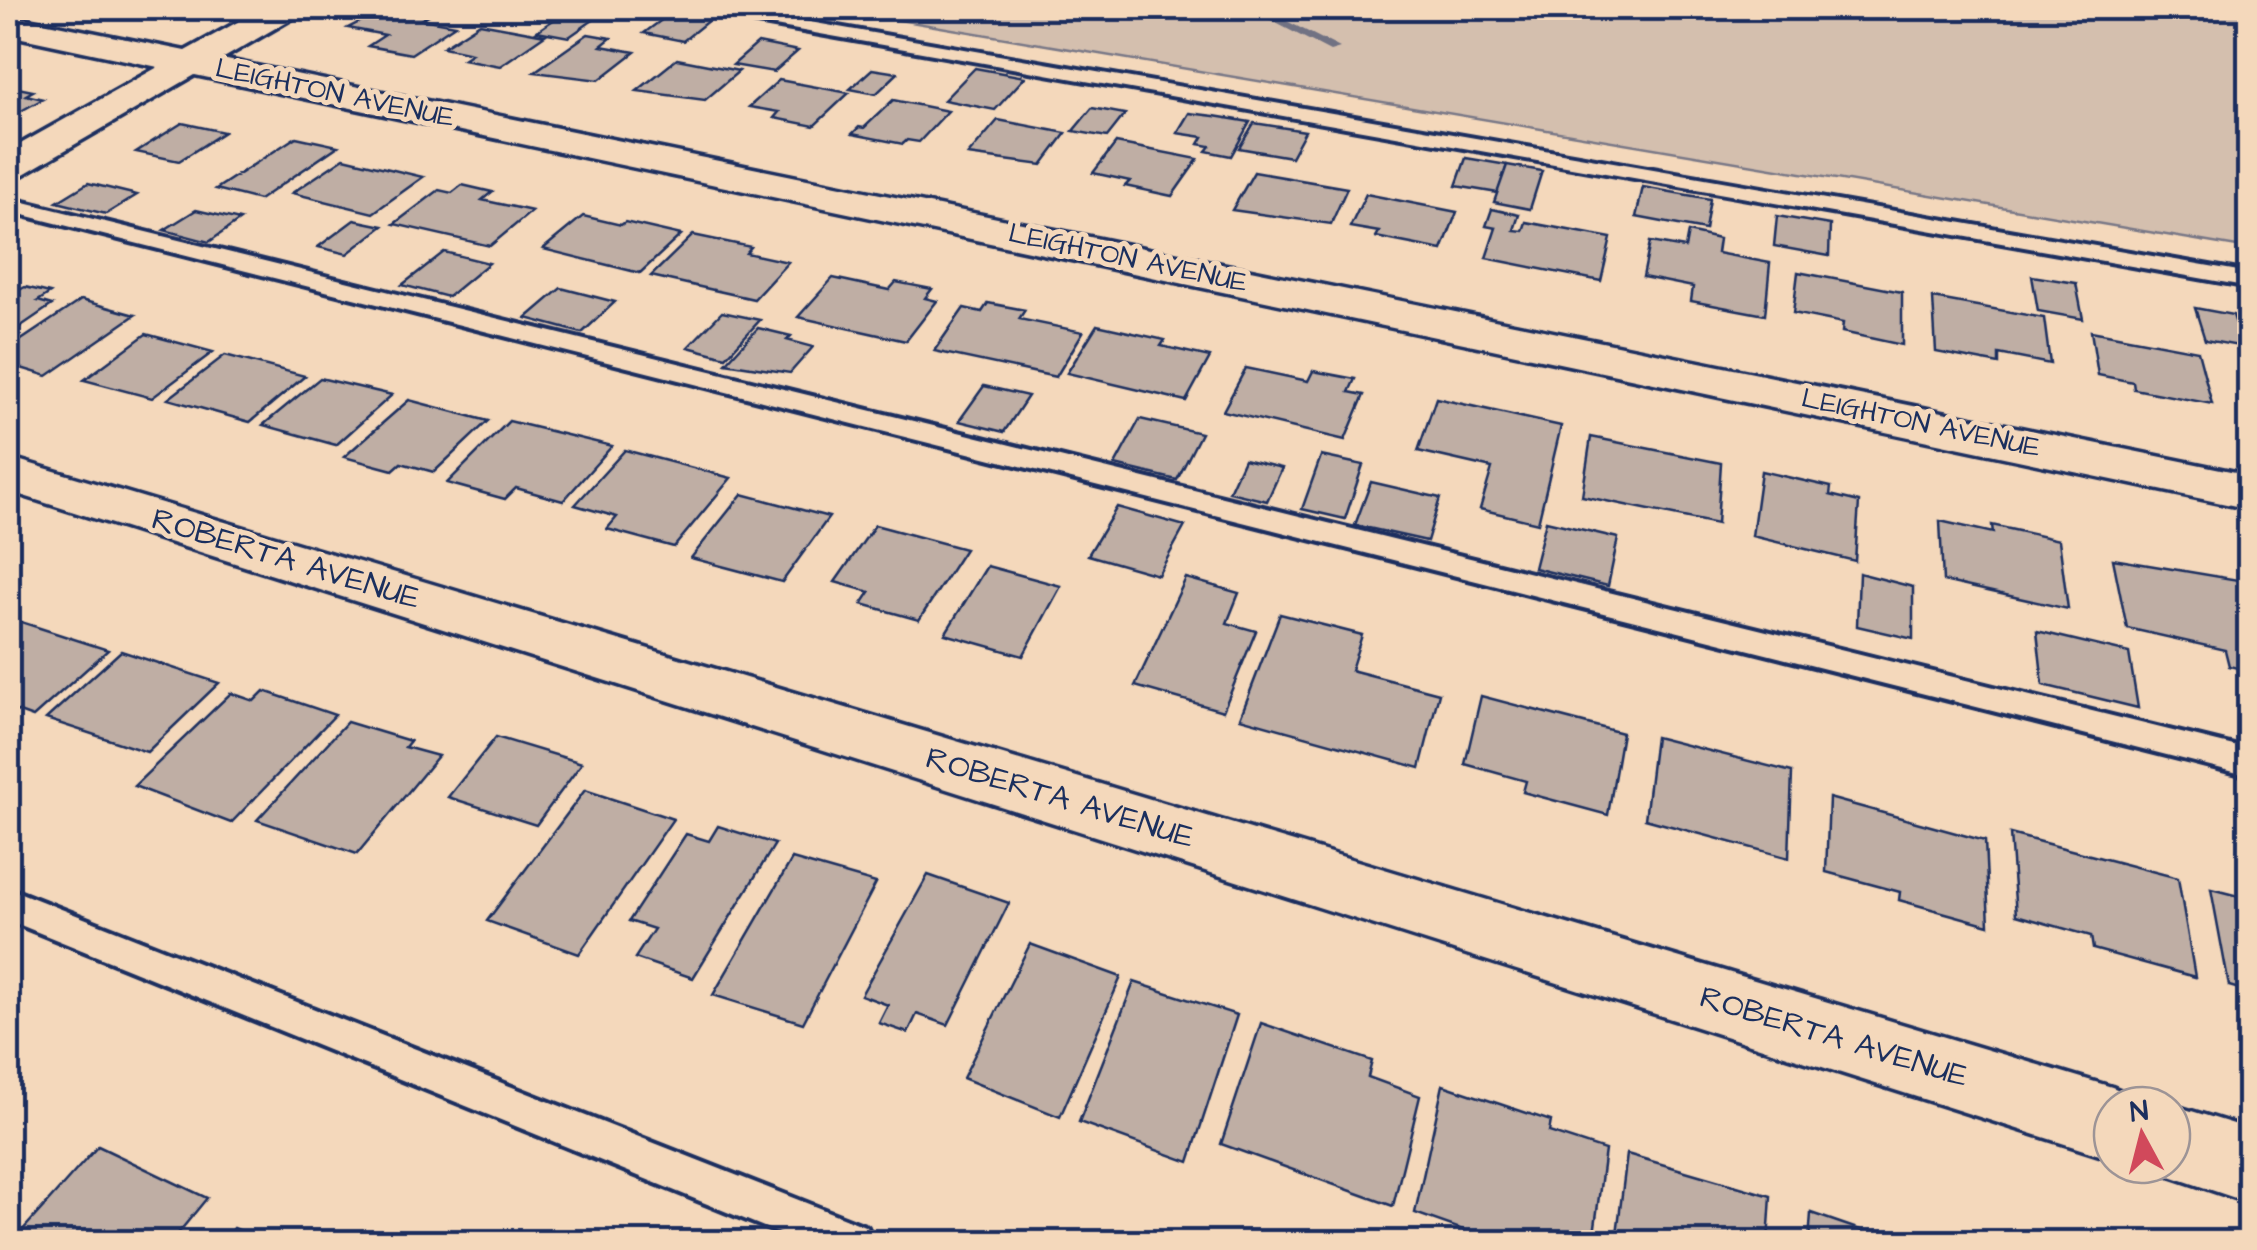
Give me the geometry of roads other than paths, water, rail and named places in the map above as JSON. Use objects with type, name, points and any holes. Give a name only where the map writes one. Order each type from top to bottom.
[{"type":"street","points":[[8,167],[286,8]]},
{"type":"street","name":"LEIGHTON AVENUE","points":[[8,24],[2250,492]]},
{"type":"street","name":"ROBERTA AVENUE","points":[[8,474],[2092,1117]]},
{"type":"street","points":[[2192,1148],[2250,1166]]},
{"type":"lane","points":[[701,8],[2250,280]]},
{"type":"lane","points":[[8,206],[2250,763]]},
{"type":"lane","points":[[8,904],[852,1242]]},
{"type":"waterway","points":[[1253,8],[1334,48]]}]
